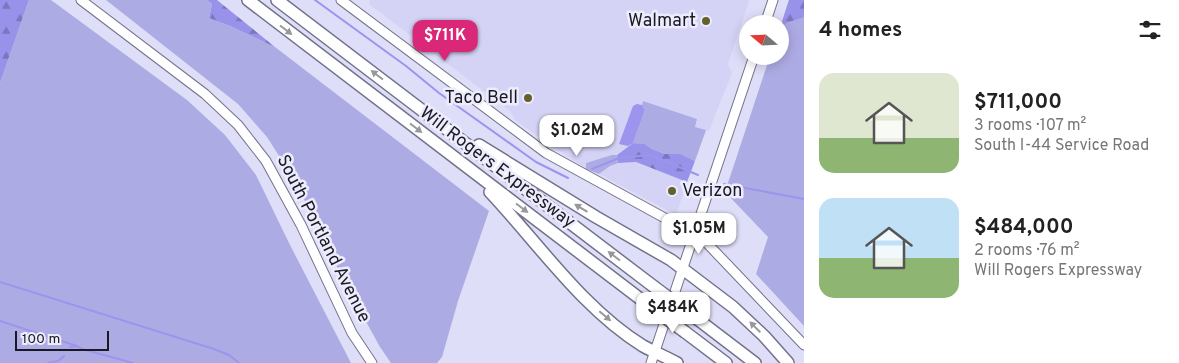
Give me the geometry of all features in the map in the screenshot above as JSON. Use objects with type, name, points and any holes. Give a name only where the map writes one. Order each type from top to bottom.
[{"type":"highway","name":"Will Rogers Expressway","points":[[248,0],[726,363]]},
{"type":"highway","name":"Will Rogers Expressway","points":[[277,0],[756,363]]},
{"type":"highway","points":[[429,116],[682,268],[733,306],[788,363]]},
{"type":"highway","points":[[469,168],[586,300],[642,345],[652,358],[677,363]]},
{"type":"main road","name":"South Portland Avenue","points":[[81,0],[205,94],[238,125],[266,161],[301,225],[352,333],[372,363]]},
{"type":"main road","points":[[341,0],[546,153],[703,238],[804,345]]},
{"type":"main road","points":[[768,15],[773,0]]},
{"type":"main road","points":[[652,358],[751,65]]},
{"type":"shaded area","points":[[29,0],[51,0],[187,100],[225,135],[256,175],[351,363],[0,363],[0,83]]},
{"type":"shaded area","points":[[106,0],[207,0],[212,4],[209,18],[275,47],[489,211],[458,301],[442,357],[437,363],[391,363],[380,347],[347,287],[295,181],[267,137],[238,104]]},
{"type":"shaded area","points":[[370,0],[749,1],[744,15],[739,15],[739,31],[728,64],[732,73],[709,131],[695,127],[697,119],[643,101],[642,105],[637,104],[619,143],[628,146],[617,155],[586,163],[586,169],[516,121],[510,111],[369,4]]},
{"type":"shaded area","points":[[789,0],[804,0],[804,326],[756,274],[768,237],[725,192],[767,65],[789,65],[789,15],[784,15]]},
{"type":"shaded area","points":[[643,101],[697,119],[695,127],[706,130],[695,161],[681,154],[665,154],[645,144],[633,143],[645,110],[642,105]]},
{"type":"shaded area","points":[[637,104],[642,105],[645,110],[633,143],[628,146],[619,144],[633,106]]},
{"type":"shaded area","points":[[617,155],[618,163],[599,174],[586,169],[586,163]]},
{"type":"shaded area","points":[[636,162],[687,182],[676,215],[599,174],[618,163]]},
{"type":"green space","points":[[0,0],[29,0],[0,83]]},
{"type":"green space","points":[[207,0],[217,0],[275,47],[209,18],[212,4]]},
{"type":"green space","points":[[789,0],[804,0],[804,17],[789,22],[789,15],[784,15]]},
{"type":"green space","points":[[633,143],[645,144],[665,154],[681,154],[695,161],[687,182],[636,162],[618,163],[617,155]]},
{"type":"waterway","points":[[315,0],[406,66],[439,93],[536,162],[568,178]]},
{"type":"waterway","points":[[592,169],[619,158],[650,155],[698,175]]},
{"type":"waterway","points":[[724,184],[804,199]]},
{"type":"waterway","points":[[0,282],[214,349],[229,355],[239,363]]},
{"type":"waterway","points":[[0,321],[77,346]]},
{"type":"waterway","points":[[70,347],[77,346],[133,363]]},
{"type":"waterway","points":[[48,363],[58,361],[64,356]]},
{"type":"place","name":"Walmart","points":[[706,21]]},
{"type":"place","name":"Taco Bell","points":[[528,98]]},
{"type":"place","name":"Verizon","points":[[672,191]]}]
